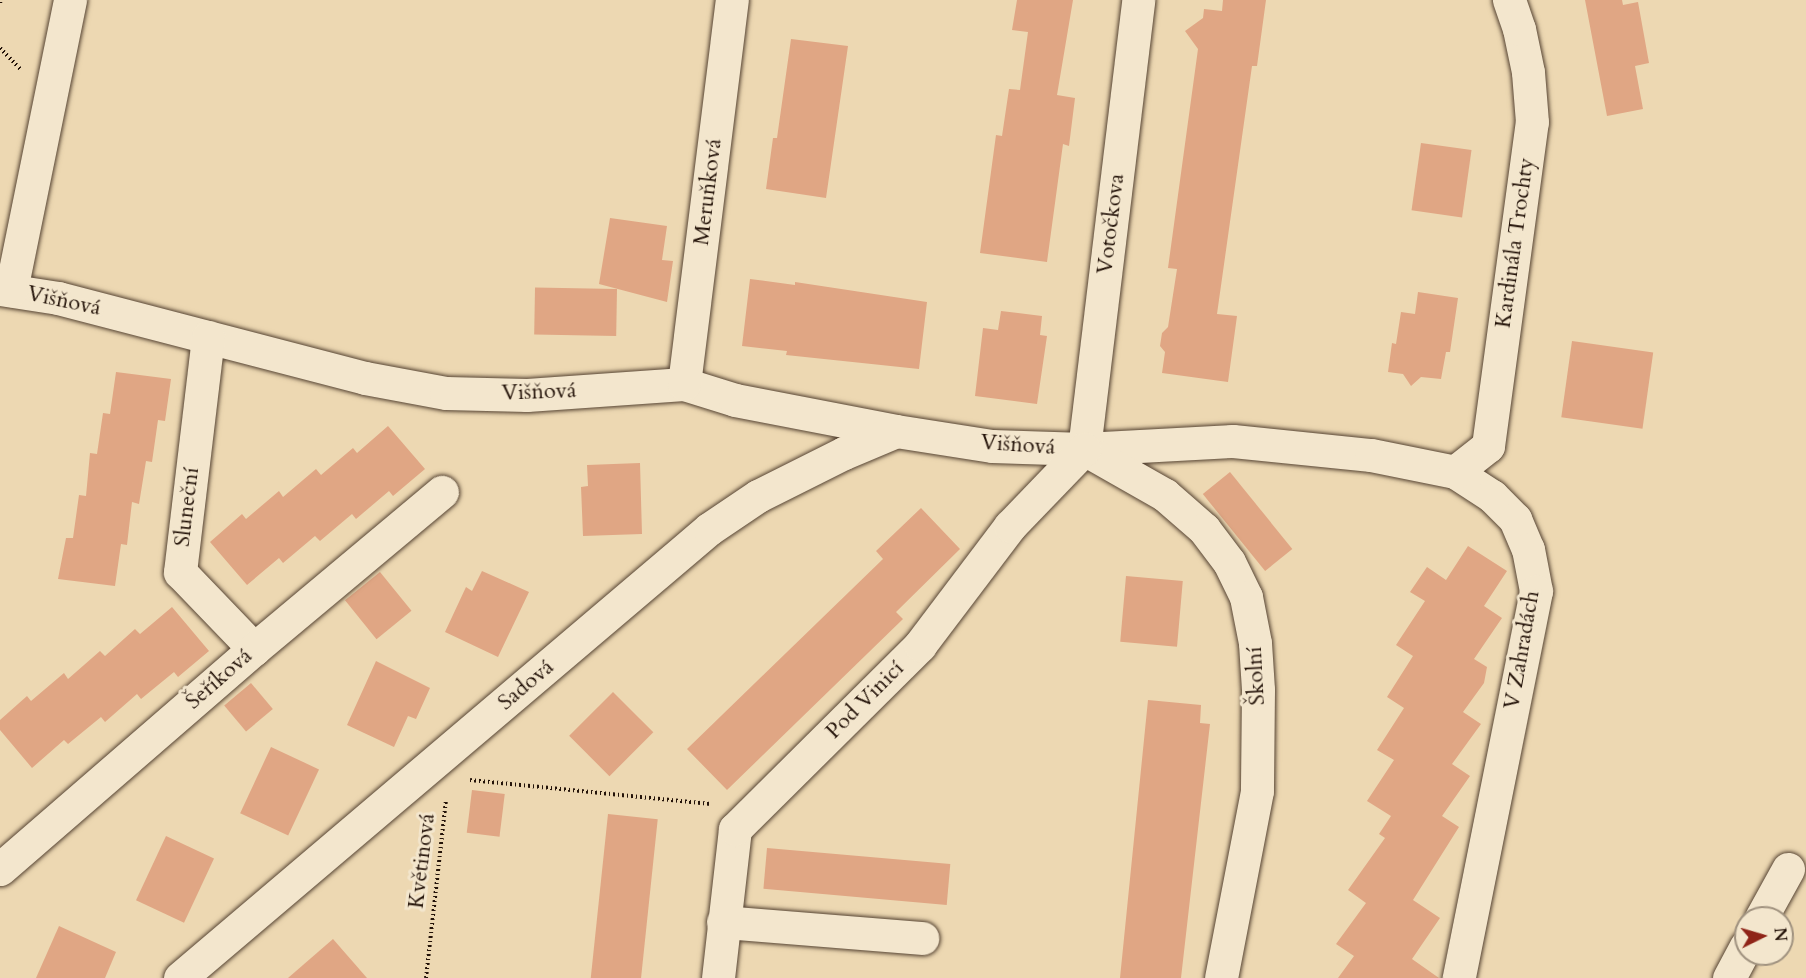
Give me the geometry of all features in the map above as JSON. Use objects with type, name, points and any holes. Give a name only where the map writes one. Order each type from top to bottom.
[{"type":"street","points":[[5,289],[70,0]]},
{"type":"street","name":"Meruňková","points":[[684,384],[732,0]]},
{"type":"street","name":"Votočkova","points":[[1084,449],[1138,0]]},
{"type":"street","name":"Kardinála Trochty","points":[[1455,472],[1488,447],[1532,122],[1528,72],[1519,29],[1509,0]]},
{"type":"street","name":"Višňová","points":[[5,289],[58,298],[365,378],[446,393],[526,394],[684,384],[735,400],[896,431],[992,446],[1084,449]]},
{"type":"street","name":"Sluneční","points":[[208,337],[180,572],[254,649]]},
{"type":"street","name":"Sadová","points":[[180,978],[450,763],[709,529],[758,496],[844,453],[896,431]]},
{"type":"street","name":"V Zahradách","points":[[1084,449],[1233,441],[1371,455],[1455,472],[1492,496],[1515,519],[1528,549],[1536,591],[1459,978]]},
{"type":"street","name":"Pod Vinicí","points":[[718,978],[735,829],[920,645],[1010,526],[1084,449]]},
{"type":"street","name":"Školní","points":[[1084,449],[1165,495],[1204,529],[1229,562],[1246,597],[1255,642],[1258,690],[1257,791],[1221,978]]},
{"type":"street","name":"Šeříková","points":[[0,868],[254,649],[441,492]]},
{"type":"street","points":[[1768,906],[1788,869]]},
{"type":"street","points":[[723,922],[922,938]]},
{"type":"path","points":[[450,763],[755,808]]},
{"type":"path","name":"Květinová","points":[[426,978],[450,763]]},
{"type":"building","points":[[1017,0],[1073,0],[1057,95],[1075,98],[1069,146],[1063,144],[1047,262],[980,253],[996,135],[1002,136],[1009,89],[1020,90],[1028,32],[1012,30]]},
{"type":"building","points":[[1223,0],[1266,0],[1257,66],[1252,66],[1217,314],[1237,316],[1228,382],[1162,373],[1165,352],[1160,346],[1162,333],[1168,327],[1177,269],[1168,268],[1198,49],[1185,31],[1203,18],[1204,9],[1222,11]]},
{"type":"building","points":[[1585,0],[1622,0],[1623,5],[1638,2],[1649,63],[1635,66],[1643,109],[1607,116]]},
{"type":"building","points":[[791,39],[848,46],[826,198],[766,189],[773,138],[777,138]]},
{"type":"building","points":[[1421,143],[1472,150],[1462,217],[1412,210]]},
{"type":"building","points":[[610,218],[667,226],[662,260],[673,261],[667,302],[599,284]]},
{"type":"building","points":[[750,279],[795,285],[795,282],[927,302],[919,369],[786,355],[787,351],[742,346]]},
{"type":"building","points":[[535,288],[617,289],[616,336],[534,335]]},
{"type":"building","points":[[1418,292],[1458,298],[1450,352],[1446,352],[1441,379],[1421,377],[1411,386],[1403,374],[1388,372],[1392,343],[1396,344],[1401,312],[1415,314]]},
{"type":"building","points":[[1001,311],[1042,316],[1040,335],[1047,336],[1037,404],[975,396],[983,328],[998,330]]},
{"type":"building","points":[[1572,341],[1653,352],[1642,429],[1561,417]]},
{"type":"building","points":[[116,372],[171,379],[165,421],[158,420],[152,462],[146,461],[139,504],[132,502],[127,545],[121,544],[115,586],[58,579],[66,538],[73,538],[79,495],[86,496],[90,453],[97,454],[103,413],[110,414]]},
{"type":"building","points":[[388,426],[425,469],[393,496],[389,491],[356,519],[352,514],[320,541],[315,536],[283,563],[279,558],[247,585],[210,542],[242,514],[246,519],[279,491],[283,497],[316,469],[321,475],[353,448],[357,453]]},
{"type":"building","points":[[640,463],[642,534],[583,536],[581,487],[588,486],[587,465]]},
{"type":"building","points":[[1230,472],[1292,549],[1265,571],[1203,494]]},
{"type":"building","points":[[921,508],[960,549],[896,612],[903,619],[727,790],[687,749],[883,559],[876,551]]},
{"type":"building","points":[[1468,546],[1507,571],[1484,606],[1502,618],[1474,659],[1487,667],[1484,683],[1463,712],[1481,724],[1452,764],[1470,776],[1442,816],[1459,827],[1413,900],[1440,918],[1412,959],[1439,978],[1338,978],[1354,956],[1336,944],[1366,903],[1348,890],[1385,838],[1379,834],[1391,816],[1367,801],[1394,760],[1377,750],[1404,708],[1387,697],[1413,656],[1396,645],[1425,601],[1410,592],[1427,567],[1446,580]]},
{"type":"building","points":[[482,571],[529,592],[498,657],[445,632],[466,587],[472,591]]},
{"type":"building","points":[[380,572],[411,611],[376,639],[345,600]]},
{"type":"building","points":[[1126,576],[1183,581],[1177,647],[1120,642]]},
{"type":"building","points":[[172,607],[209,651],[178,677],[174,672],[141,699],[137,694],[105,722],[101,717],[68,744],[64,740],[32,768],[0,730],[0,720],[27,696],[31,701],[64,673],[68,679],[100,651],[105,656],[135,629],[140,634]]},
{"type":"building","points":[[376,661],[430,688],[416,719],[408,716],[394,747],[347,725]]},
{"type":"building","points":[[251,683],[273,709],[246,732],[224,705]]},
{"type":"building","points":[[613,692],[653,732],[609,776],[569,736]]},
{"type":"building","points":[[1148,700],[1201,705],[1200,723],[1210,724],[1181,978],[1120,978]]},
{"type":"building","points":[[271,747],[319,769],[288,836],[240,813]]},
{"type":"building","points":[[472,790],[505,794],[500,837],[467,833]]},
{"type":"building","points":[[608,814],[658,819],[641,978],[591,978]]},
{"type":"building","points":[[166,836],[214,858],[184,923],[136,900]]},
{"type":"building","points":[[767,848],[950,864],[947,905],[763,889]]},
{"type":"building","points":[[59,926],[116,952],[105,978],[36,978]]},
{"type":"building","points":[[333,939],[367,978],[288,978]]}]
